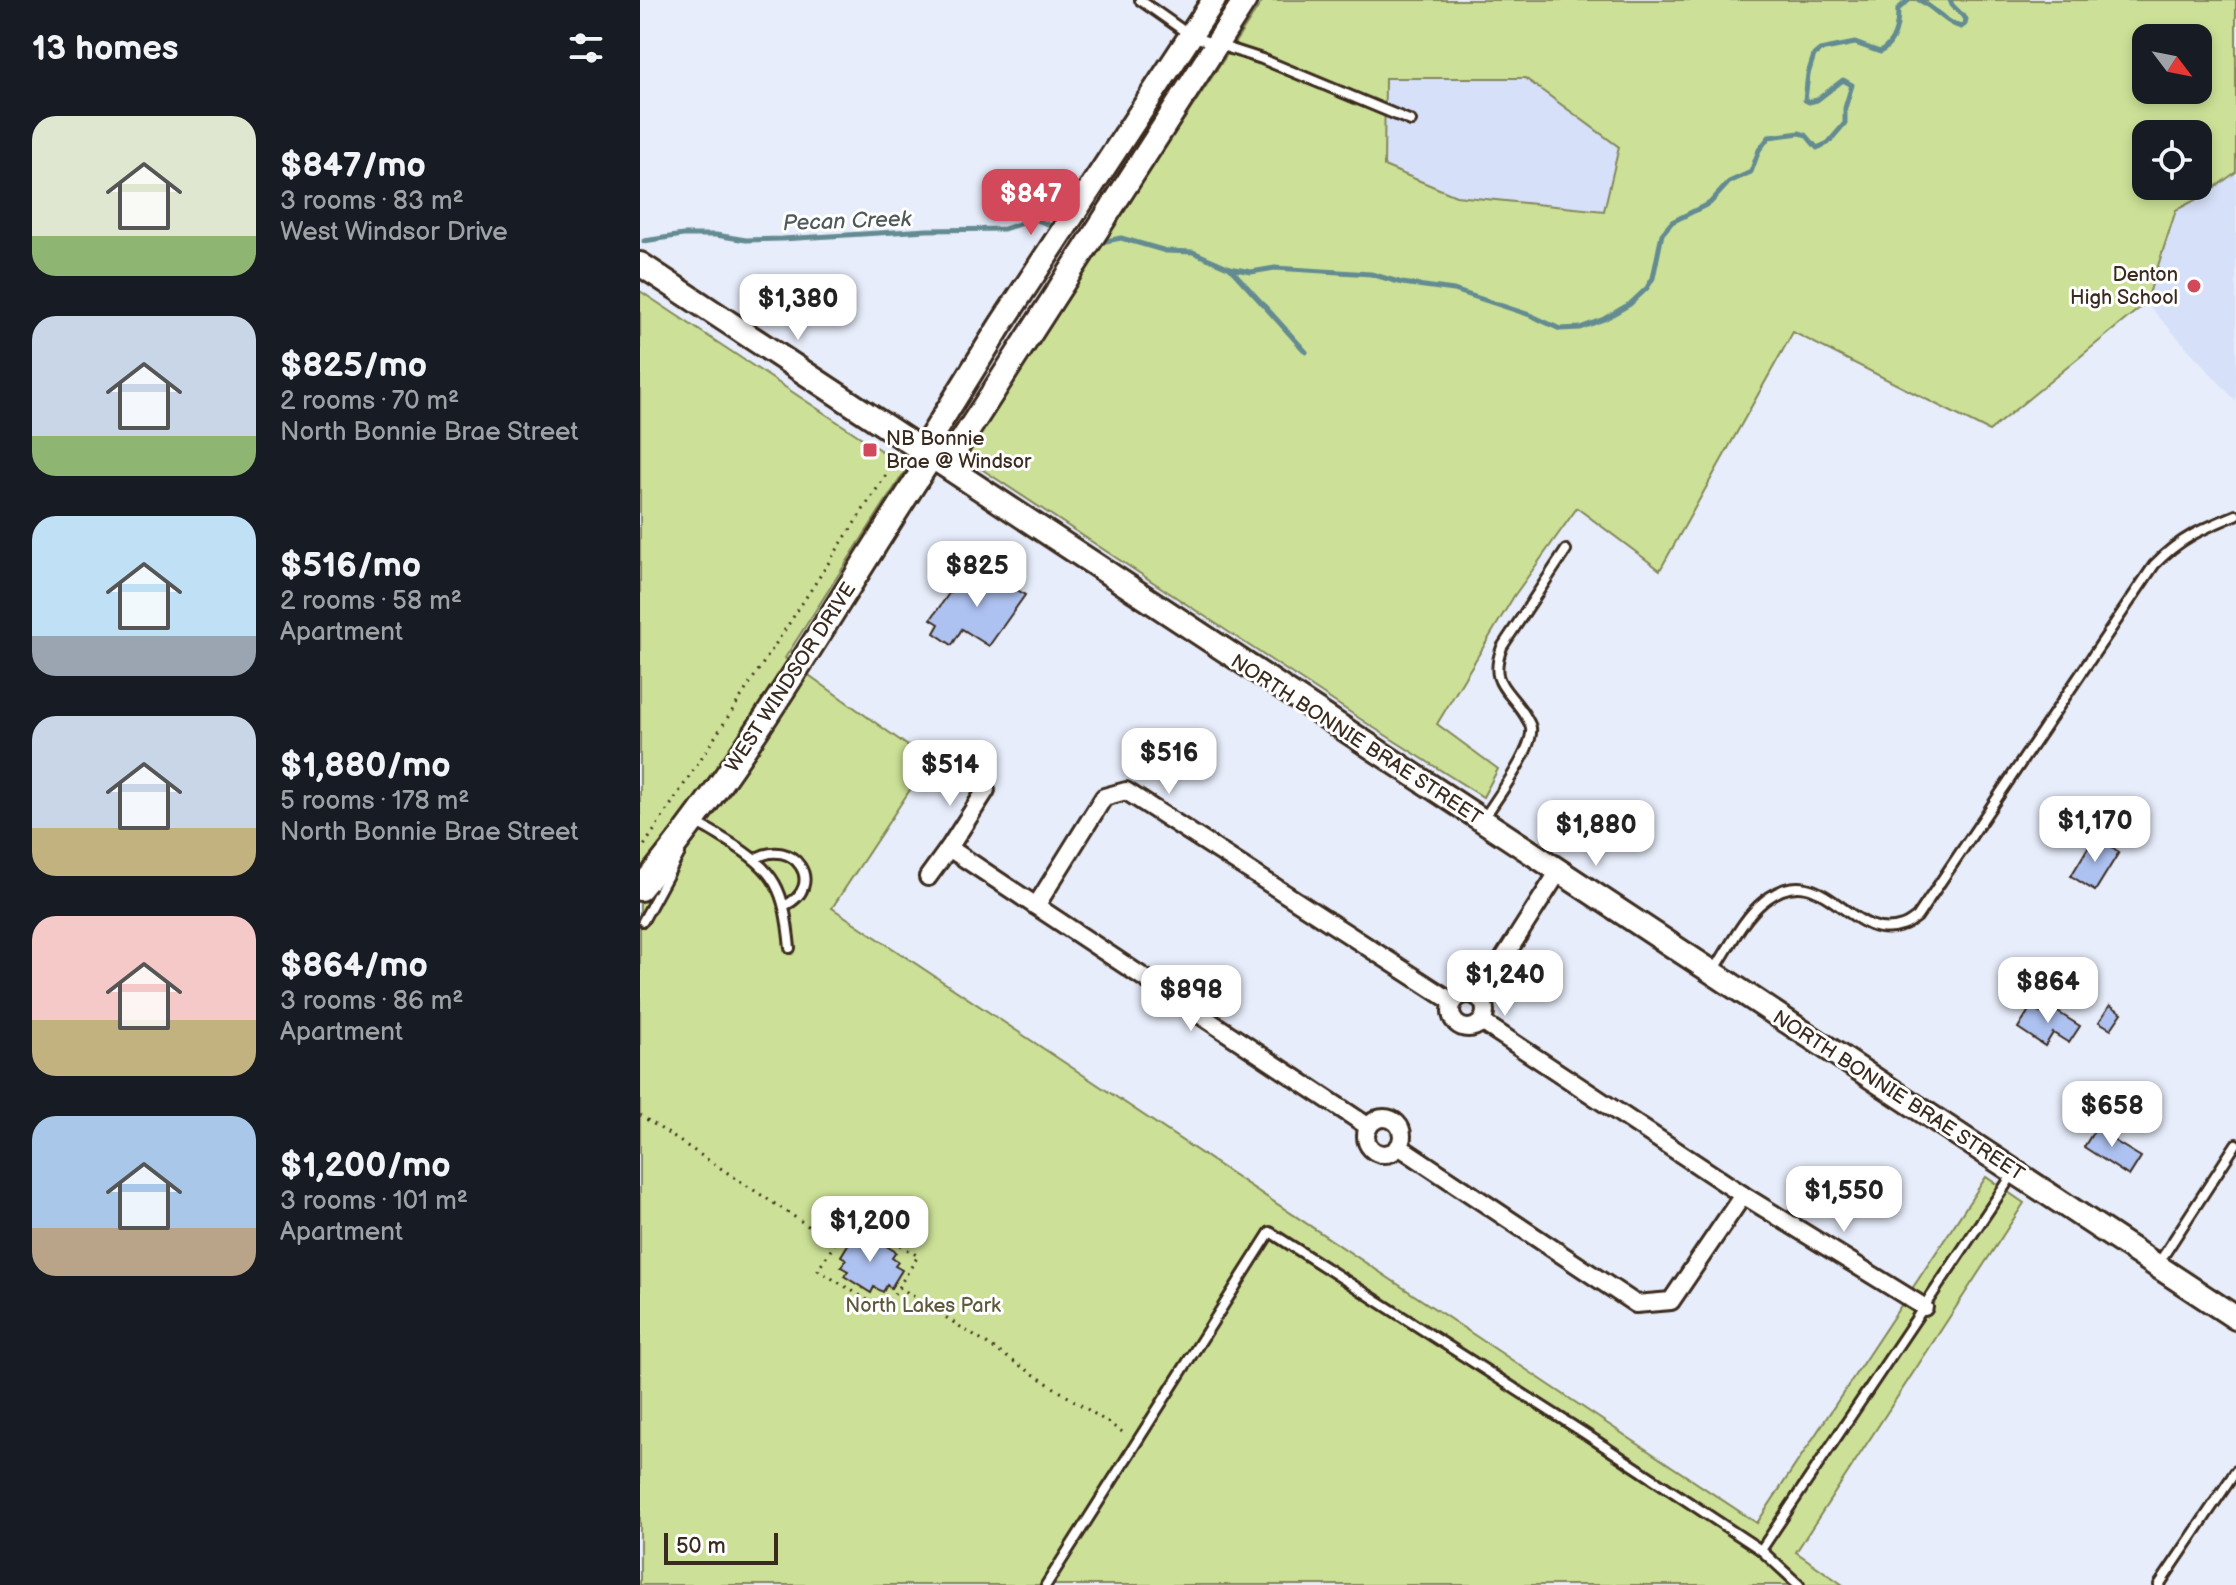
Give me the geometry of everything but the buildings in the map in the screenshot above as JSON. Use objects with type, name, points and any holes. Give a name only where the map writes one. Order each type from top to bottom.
[{"type":"main road","name":"WEST WINDSOR DRIVE","points":[[640,889],[695,821],[813,644],[931,458],[931,437],[1000,326],[1214,0]]},
{"type":"main road","name":"WEST WINDSOR DRIVE","points":[[931,458],[957,448],[1245,0]]},
{"type":"main road","name":"NORTH BONNIE BRAE STREET","points":[[640,264],[2236,1318]]},
{"type":"street","points":[[928,877],[986,790]]},
{"type":"street","points":[[1036,906],[1104,797],[1126,791],[1453,1002]]},
{"type":"street","points":[[949,848],[1369,1127]]},
{"type":"street","points":[[1479,997],[1559,871]]},
{"type":"street","points":[[1462,994],[1479,997],[1485,1006],[1482,1022],[1467,1028],[1456,1024],[1451,1013],[1453,1002],[1462,994]]},
{"type":"street","points":[[1482,1022],[1743,1195],[1924,1307]]},
{"type":"street","points":[[1378,1119],[1394,1121],[1402,1130],[1400,1147],[1384,1155],[1372,1150],[1366,1139],[1369,1127],[1378,1119]]},
{"type":"street","points":[[1400,1147],[1636,1304],[1671,1301],[1743,1195]]},
{"type":"lane","points":[[1140,0],[1191,36],[1262,59],[1411,121]]},
{"type":"lane","points":[[1713,973],[1760,904],[1778,891],[1798,886],[1816,890],[1868,924],[1884,928],[1902,926],[1917,917],[2154,565],[2192,533],[2236,515]]},
{"type":"lane","points":[[1482,821],[1529,745],[1531,726],[1499,681],[1495,673],[1497,661],[1502,647],[1566,550]]},
{"type":"lane","points":[[643,921],[667,881],[695,821],[755,859],[773,879],[784,906],[790,948]]},
{"type":"lane","points":[[755,859],[765,852],[787,855],[796,860],[805,873],[804,887],[795,901],[784,906]]},
{"type":"lane","points":[[2157,1266],[2236,1144]]},
{"type":"lane","points":[[1761,1550],[2016,1171]]},
{"type":"lane","points":[[1046,1585],[1270,1232],[1761,1550],[1799,1585]]},
{"type":"lane","points":[[2159,1585],[2236,1471]]},
{"type":"path","points":[[640,852],[897,462]]},
{"type":"path","points":[[640,1115],[835,1243]]},
{"type":"path","points":[[853,1215],[918,1256],[884,1310],[818,1270],[835,1243],[853,1215]]},
{"type":"path","points":[[899,1287],[1137,1441]]},
{"type":"shaded area","points":[[1385,77],[1525,78],[1619,147],[1604,212],[1456,196],[1384,166]]},
{"type":"shaded area","name":"Denton High School","points":[[2236,172],[2236,401],[2146,303],[2176,210],[2195,200],[2212,200],[2212,189]]},
{"type":"green space","points":[[1263,0],[2236,0],[2236,172],[2212,189],[2212,120],[2132,120],[2132,200],[2195,200],[2176,210],[2146,303],[1989,431],[1793,332],[1660,570],[1577,508],[1514,596],[1437,724],[1498,769],[1483,797],[963,454]],"holes":[[[1385,78],[1525,78],[1619,147],[1604,211],[1456,196],[1384,166]]]},
{"type":"green space","name":"North Lakes Park","points":[[640,291],[907,468],[785,658],[929,761],[832,908],[1757,1523],[1986,1177],[2024,1203],[1796,1552],[1843,1585],[640,1585]]},
{"type":"waterway","points":[[1230,268],[1251,272],[1275,268],[1371,274],[1402,283],[1454,290],[1530,315],[1560,329],[1580,328],[1604,319],[1630,304],[1647,288],[1653,278],[1662,234],[1672,222],[1710,203],[1729,182],[1751,172],[1759,150],[1769,137],[1800,133],[1806,135],[1817,148],[1828,143],[1845,123],[1845,108],[1852,85],[1843,80],[1817,100],[1805,100],[1814,55],[1820,50],[1855,43],[1880,52],[1893,39],[1898,9],[1909,0]]},
{"type":"waterway","points":[[1919,0],[1961,27],[1966,19],[1950,0]]},
{"type":"waterway","name":"Pecan Creek","points":[[644,241],[683,235],[716,235],[746,240],[1004,229],[1034,219],[1050,225]]},
{"type":"waterway","name":"Pecan Creek","points":[[1106,241],[1121,238],[1166,251],[1193,252],[1230,268],[1306,352]]},
{"type":"place","name":"Denton High School","points":[[2194,286]]},
{"type":"place","name":"NB Bonnie Brae @ Windsor","points":[[870,450]]}]
